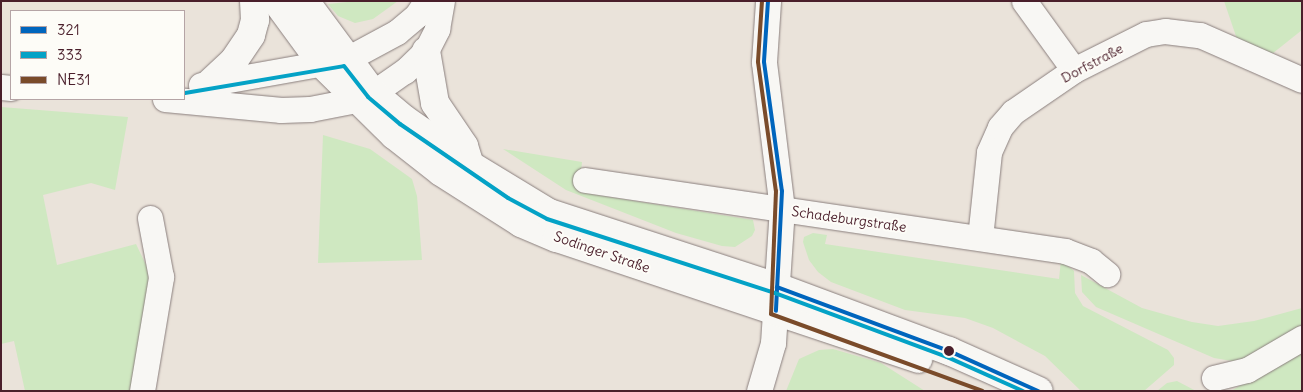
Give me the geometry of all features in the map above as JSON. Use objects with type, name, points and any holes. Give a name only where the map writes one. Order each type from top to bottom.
[{"type":"main road","points":[[196,86],[233,62],[251,35],[255,20],[254,1]]},
{"type":"main road","name":"Sodinger Straße","points":[[276,1],[335,62],[365,97],[441,172],[521,223],[949,352],[1039,391]]},
{"type":"main road","name":"Sodinger Straße","points":[[304,1],[335,62]]},
{"type":"main road","points":[[426,51],[435,103],[464,146],[470,165]]},
{"type":"main road","name":"Sodinger Straße","points":[[365,97],[409,123],[470,165],[549,214],[776,299],[999,391]]},
{"type":"street","points":[[196,86],[335,62],[397,32],[417,14],[426,1]]},
{"type":"street","points":[[175,100],[281,110],[365,97],[426,51],[437,29],[442,1]]},
{"type":"street","points":[[759,391],[771,357],[782,209],[764,62],[768,1]]},
{"type":"street","points":[[1024,1],[1074,70]]},
{"type":"street","name":"Dorfstraße","points":[[980,238],[992,140],[1013,112],[1074,70],[1146,34],[1165,30],[1200,35],[1302,80]]},
{"type":"street","name":"Schadeburgstraße","points":[[585,180],[1065,251],[1091,261],[1108,274]]},
{"type":"street","points":[[142,391],[161,277],[150,218]]},
{"type":"street","points":[[1214,378],[1247,370],[1302,338]]},
{"type":"green space","points":[[356,1],[398,1],[373,19],[355,23],[338,16],[328,4]]},
{"type":"green space","points":[[1224,1],[1302,1],[1302,30],[1267,58],[1239,45]]},
{"type":"green space","points":[[1,107],[128,117],[115,190],[91,183],[43,195],[57,265],[136,244],[147,267],[150,275],[133,391],[25,391],[14,341],[1,344]]},
{"type":"green space","points":[[323,135],[370,149],[412,179],[417,196],[422,260],[318,263]]},
{"type":"green space","points":[[503,149],[582,162],[579,192],[753,220],[755,230],[752,236],[735,247],[722,246],[676,233],[566,190]]},
{"type":"green space","points":[[813,233],[827,235],[825,244],[1059,279],[1061,260],[1074,271],[1075,293],[1083,306],[1168,350],[1174,358],[1174,365],[1144,391],[1081,391],[1045,356],[993,328],[965,318],[905,310],[831,282],[818,272],[809,260],[803,242],[804,237]]},
{"type":"green space","points":[[1081,275],[1142,308],[1192,322],[1218,326],[1254,321],[1302,308],[1302,326],[1238,362],[1214,358],[1096,307],[1082,292]]},
{"type":"green space","points":[[1302,347],[1302,391],[1231,391],[1270,367]]},
{"type":"green space","points":[[833,349],[881,363],[925,391],[786,391],[799,359],[819,350]]},
{"type":"green space","points":[[1177,381],[1196,391],[1157,391],[1167,383]]},
{"type":"transit line","name":"NE31","points":[[762,1],[758,62],[776,191],[771,314],[982,391]]},
{"type":"transit line","name":"321","points":[[768,1],[764,62],[782,191],[776,311]]},
{"type":"transit line","name":"333","points":[[185,93],[344,66],[368,97],[400,124],[508,198],[547,219],[775,293],[947,357],[1023,391]]},
{"type":"transit line","name":"321","points":[[777,287],[949,351],[1038,391]]}]
